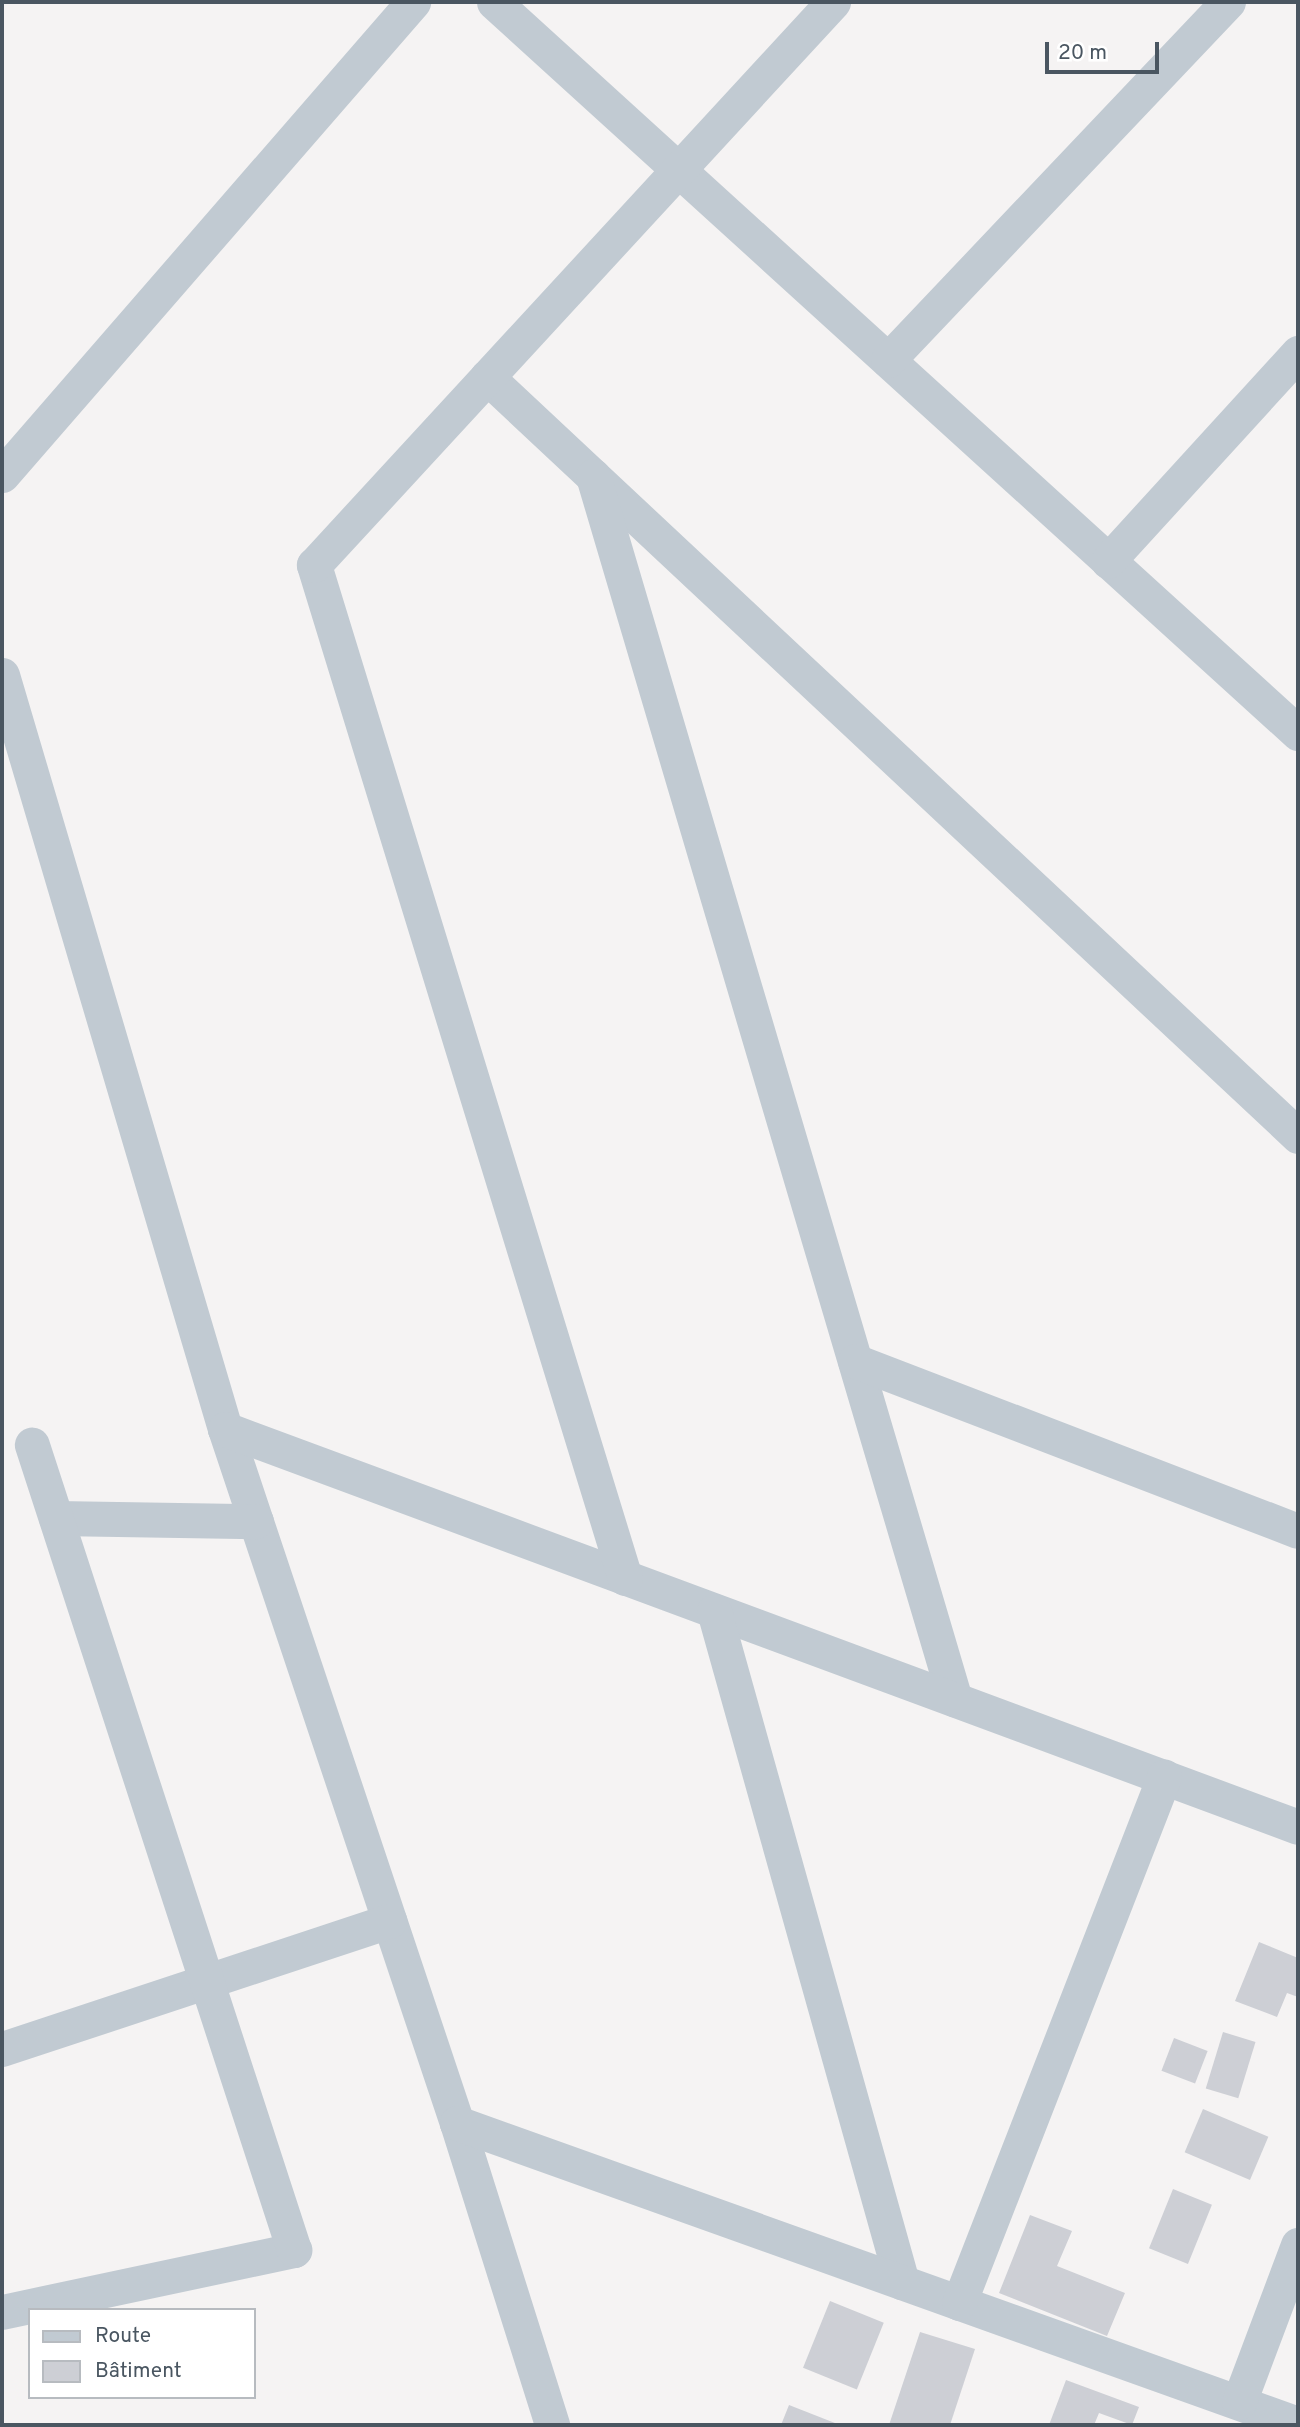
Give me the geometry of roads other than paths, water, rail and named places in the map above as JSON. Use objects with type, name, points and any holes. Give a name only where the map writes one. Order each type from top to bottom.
[{"type":"street","points":[[2,475],[413,2]]},
{"type":"street","points":[[494,2],[1298,733]]},
{"type":"street","points":[[625,1578],[314,565],[834,2]]},
{"type":"street","points":[[888,360],[1227,2]]},
{"type":"street","points":[[1108,561],[1298,353]]},
{"type":"street","points":[[487,377],[1298,1136]]},
{"type":"street","points":[[593,475],[955,1700]]},
{"type":"street","points":[[2,675],[225,1429],[457,2123],[552,2425]]},
{"type":"street","points":[[855,1361],[1298,1531]]},
{"type":"street","points":[[225,1429],[1298,1827]]},
{"type":"street","points":[[2,2312],[294,2250],[32,1445]]},
{"type":"street","points":[[55,1518],[256,1521]]},
{"type":"street","points":[[714,1611],[902,2282]]},
{"type":"street","points":[[959,2303],[1164,1777]]},
{"type":"street","points":[[2,2049],[389,1921]]},
{"type":"street","points":[[457,2123],[1298,2424]]},
{"type":"street","points":[[1239,2403],[1298,2245]]}]
